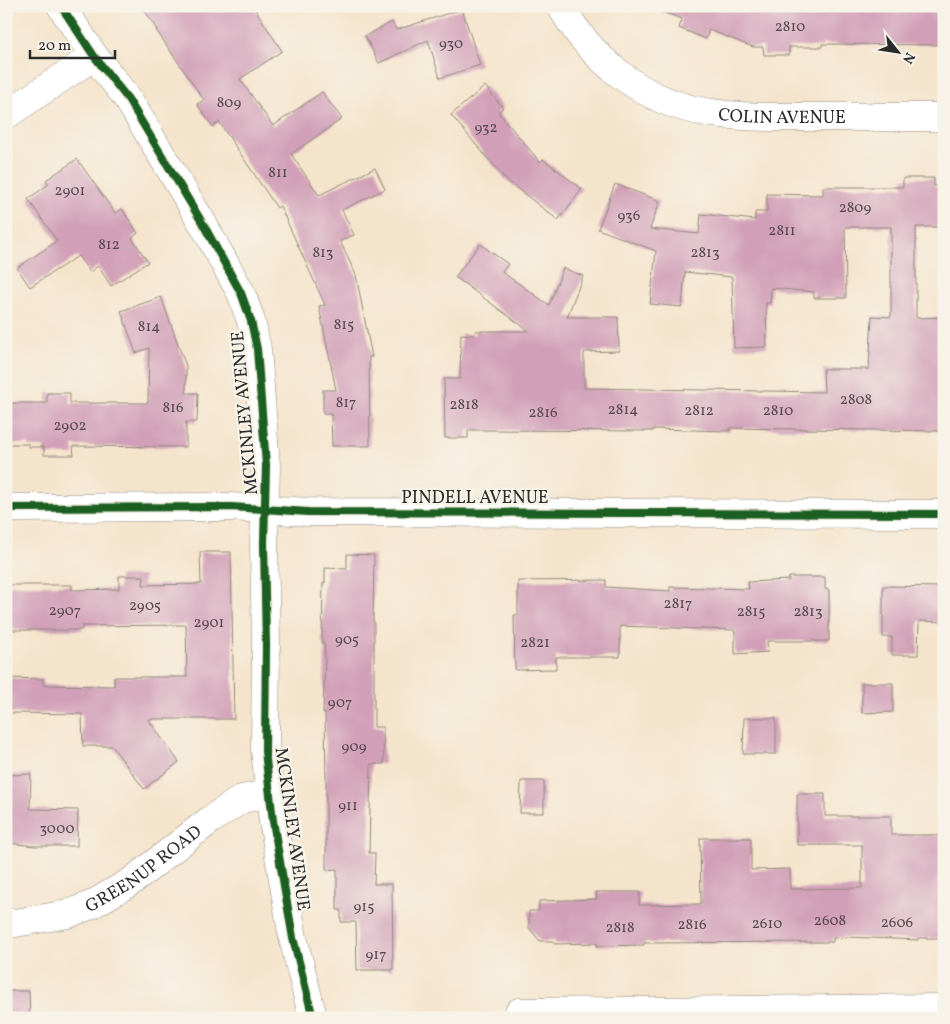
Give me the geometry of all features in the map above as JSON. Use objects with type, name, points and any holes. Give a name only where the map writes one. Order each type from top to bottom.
[{"type":"street","name":"MCKINLEY AVENUE","points":[[61,6],[94,56],[128,99],[241,293],[251,320],[257,348],[266,465],[264,544],[266,646],[265,751],[273,820],[293,938],[313,1018]]},
{"type":"street","name":"COLIN AVENUE","points":[[561,6],[585,42],[607,64],[627,80],[677,105],[705,112],[763,117],[944,117]]},
{"type":"street","points":[[6,115],[94,56]]},
{"type":"street","name":"PINDELL AVENUE","points":[[6,508],[231,507],[318,512],[944,514]]},
{"type":"street","name":"GREENUP ROAD","points":[[6,924],[68,914],[93,904],[132,882],[210,820],[242,800],[271,793]]},
{"type":"street","points":[[520,1012],[796,1014],[944,1008]]},
{"type":"building","points":[[142,6],[253,6],[282,51],[240,79],[273,126],[322,92],[342,119],[291,154],[319,195],[375,168],[385,189],[342,210],[354,235],[340,241],[356,275],[372,357],[369,357],[370,446],[332,446],[331,414],[323,414],[323,390],[336,390],[319,306],[325,305],[280,206],[277,208],[219,122],[213,127],[197,104],[204,100],[156,30]]},
{"type":"building","points":[[653,6],[915,8],[915,6],[944,6],[944,45],[822,44],[822,47],[789,47],[789,55],[764,55],[763,47],[753,47],[709,30],[706,39],[679,28],[682,19],[652,8]]},
{"type":"building","points":[[462,9],[480,65],[440,78],[428,40],[379,63],[365,36],[392,22],[396,30]]},
{"type":"building","points":[[485,86],[503,108],[498,112],[540,162],[543,159],[582,189],[558,220],[505,179],[451,115]]},
{"type":"building","points":[[77,159],[115,213],[122,209],[138,233],[132,238],[148,262],[111,286],[98,266],[90,272],[78,256],[30,287],[17,268],[57,241],[28,199],[49,184],[46,180]]},
{"type":"building","points":[[903,178],[934,178],[934,186],[944,186],[944,227],[916,227],[916,318],[944,317],[944,431],[730,428],[730,431],[653,429],[653,431],[468,430],[468,438],[445,438],[444,379],[460,379],[461,334],[474,335],[475,331],[529,331],[455,277],[480,244],[508,264],[502,272],[549,305],[563,268],[583,276],[567,317],[618,317],[619,351],[584,352],[584,388],[824,392],[823,369],[869,369],[872,316],[891,317],[891,227],[845,227],[846,298],[814,298],[814,292],[771,288],[770,303],[766,303],[767,347],[734,348],[732,277],[685,272],[682,307],[650,304],[656,251],[598,229],[615,184],[660,201],[650,229],[699,234],[701,214],[755,220],[755,212],[767,212],[767,194],[823,195],[823,187],[903,187]]},
{"type":"building","points":[[161,297],[186,366],[186,393],[198,393],[197,422],[186,422],[186,447],[73,446],[74,455],[44,455],[44,447],[29,447],[29,444],[6,444],[6,403],[47,403],[47,393],[70,393],[70,403],[148,403],[149,348],[136,353],[121,311]]},
{"type":"building","points":[[200,552],[231,552],[234,719],[148,719],[179,762],[144,789],[112,746],[83,746],[82,714],[9,713],[9,678],[43,679],[43,685],[114,686],[114,677],[187,677],[186,625],[82,626],[82,630],[6,630],[6,585],[72,585],[72,590],[119,589],[119,576],[144,576],[143,585],[201,584]]},
{"type":"building","points":[[347,554],[374,555],[374,727],[383,727],[384,764],[371,764],[369,853],[375,853],[374,884],[392,884],[393,970],[357,970],[356,922],[341,922],[341,910],[337,910],[337,869],[326,870],[325,713],[323,713],[325,658],[324,643],[322,643],[323,583],[325,583],[325,568],[347,569]]},
{"type":"building","points":[[789,577],[825,577],[825,589],[829,590],[829,641],[767,641],[768,652],[735,654],[735,632],[733,630],[620,626],[620,657],[556,657],[556,669],[515,670],[514,615],[518,615],[518,581],[606,580],[606,587],[670,591],[670,587],[749,589],[748,582],[789,580]]},
{"type":"building","points":[[883,586],[944,587],[944,622],[919,621],[918,655],[892,655],[892,637],[883,637]]},
{"type":"building","points":[[862,683],[893,683],[893,712],[862,713]]},
{"type":"building","points":[[744,718],[776,718],[776,754],[743,754]]},
{"type":"building","points":[[31,774],[30,809],[78,810],[77,846],[36,846],[6,843],[8,775]]},
{"type":"building","points":[[521,781],[544,781],[544,813],[520,813]]},
{"type":"building","points":[[797,794],[825,794],[825,816],[891,816],[891,835],[944,835],[944,938],[918,938],[918,940],[849,937],[833,938],[833,942],[644,943],[644,945],[597,946],[597,943],[554,944],[554,941],[540,941],[529,928],[529,911],[539,911],[539,901],[597,899],[596,892],[640,892],[639,905],[701,904],[700,838],[751,838],[751,870],[790,869],[790,889],[862,888],[862,845],[797,845]]},
{"type":"building","points":[[6,991],[29,991],[30,1018],[6,1018]]},
{"type":"cycle path","points":[[61,6],[94,56],[128,99],[203,224],[241,293],[251,321],[257,349],[266,465],[264,544],[266,645],[265,751],[273,821],[293,938],[313,1018]]},
{"type":"cycle path","points":[[6,508],[231,507],[308,512],[944,514]]}]
